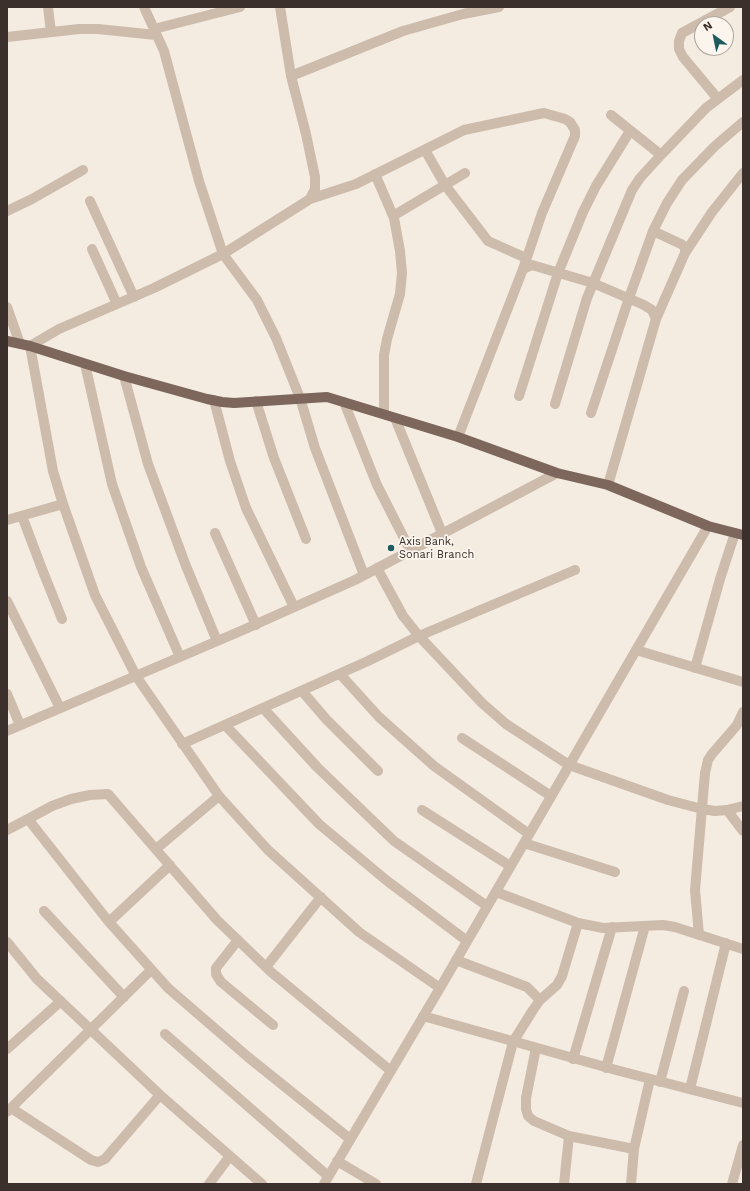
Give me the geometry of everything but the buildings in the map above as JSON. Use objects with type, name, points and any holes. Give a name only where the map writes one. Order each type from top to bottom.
[{"type":"main road","points":[[7,341],[30,346],[124,376],[214,400],[234,403],[327,396],[458,437],[557,473],[608,485],[708,526],[739,534]]},
{"type":"street","points":[[48,7],[51,32]]},
{"type":"street","points":[[144,7],[164,51],[199,181],[223,254],[257,300],[276,338],[300,398],[315,448],[364,575]]},
{"type":"street","points":[[7,37],[98,29],[155,32],[240,7]]},
{"type":"street","points":[[280,7],[292,76],[315,177],[315,189],[310,199]]},
{"type":"street","points":[[292,76],[403,32],[456,16],[499,7]]},
{"type":"street","points":[[718,100],[683,57],[679,49],[679,41],[682,33],[730,7]]},
{"type":"street","points":[[555,404],[587,298],[632,190],[640,178],[706,108],[743,80]]},
{"type":"street","points":[[440,988],[359,932],[268,850],[219,796],[136,676],[95,595],[63,504],[53,471],[30,346],[59,329],[134,297],[223,254],[310,199],[356,184],[464,130],[544,113],[570,122],[575,130],[576,136],[542,213],[458,437]]},
{"type":"street","points":[[611,114],[661,155]]},
{"type":"street","points":[[591,413],[653,231],[667,203],[682,180],[715,146],[743,122]]},
{"type":"street","points":[[519,396],[558,273],[583,212],[596,186],[630,131]]},
{"type":"street","points":[[425,150],[445,185],[488,241],[526,258]]},
{"type":"street","points":[[7,211],[32,199],[83,170]]},
{"type":"street","points":[[393,216],[465,173]]},
{"type":"street","points":[[608,485],[656,319],[685,253],[712,212],[743,173]]},
{"type":"street","points":[[375,174],[393,216],[400,251],[402,273],[400,294],[384,355],[384,414]]},
{"type":"street","points":[[90,201],[134,297]]},
{"type":"street","points":[[653,231],[681,244],[685,247],[685,253]]},
{"type":"street","points":[[92,249],[118,304]]},
{"type":"street","points":[[522,269],[532,265],[593,283],[644,305],[652,310],[656,319]]},
{"type":"street","points":[[7,308],[20,344]]},
{"type":"street","points":[[85,364],[112,484],[140,567],[180,657]]},
{"type":"street","points":[[124,376],[148,464],[186,566],[217,642]]},
{"type":"street","points":[[214,400],[230,461],[246,508],[294,607]]},
{"type":"street","points":[[256,401],[274,458],[306,539]]},
{"type":"street","points":[[344,402],[377,485],[410,550]]},
{"type":"street","points":[[396,418],[442,533]]},
{"type":"street","points":[[7,731],[256,625],[364,575],[557,473]]},
{"type":"street","points":[[7,520],[63,504]]},
{"type":"street","points":[[22,516],[62,619]]},
{"type":"street","points":[[165,1034],[326,1180],[440,988],[708,526]]},
{"type":"street","points":[[215,533],[256,625]]},
{"type":"street","points":[[695,668],[718,586],[739,534]]},
{"type":"street","points":[[377,568],[403,616],[418,636],[482,703],[506,724],[570,765],[668,800],[715,811],[743,806]]},
{"type":"street","points":[[182,744],[340,674],[418,636],[575,570]]},
{"type":"street","points":[[7,601],[60,708]]},
{"type":"street","points":[[636,650],[743,682]]},
{"type":"street","points":[[340,674],[379,717],[434,766],[529,834]]},
{"type":"street","points":[[302,691],[326,719],[378,771]]},
{"type":"street","points":[[7,694],[20,725]]},
{"type":"street","points":[[263,708],[317,767],[394,841],[487,906]]},
{"type":"street","points":[[699,934],[695,890],[705,773],[708,760],[737,724],[743,712]]},
{"type":"street","points":[[225,725],[319,824],[386,880],[467,941]]},
{"type":"street","points":[[462,738],[551,796]]},
{"type":"street","points":[[7,830],[52,806],[71,799],[90,795],[108,794],[217,920],[266,967],[391,1071]]},
{"type":"street","points":[[156,849],[219,796]]},
{"type":"street","points":[[422,810],[510,866]]},
{"type":"street","points":[[727,810],[743,831]]},
{"type":"street","points":[[28,819],[109,922],[168,988],[248,1057],[350,1139]]},
{"type":"street","points":[[524,844],[615,872]]},
{"type":"street","points":[[109,922],[170,865]]},
{"type":"street","points":[[496,892],[578,923],[603,928],[663,925],[675,926],[743,949]]},
{"type":"street","points":[[266,967],[321,898]]},
{"type":"street","points":[[44,912],[124,997]]},
{"type":"street","points":[[476,1184],[513,1042],[532,1010],[540,1000],[557,985],[562,976],[578,923]]},
{"type":"street","points":[[606,1068],[645,926]]},
{"type":"street","points":[[573,1059],[612,928]]},
{"type":"street","points":[[238,940],[216,968],[216,974],[221,982],[273,1025]]},
{"type":"street","points":[[7,942],[38,979],[60,1001],[160,1095],[262,1184]]},
{"type":"street","points":[[690,1089],[726,943]]},
{"type":"street","points":[[456,960],[527,987],[540,1000]]},
{"type":"street","points":[[151,970],[9,1110],[91,1160],[98,1162],[105,1159],[160,1095]]},
{"type":"street","points":[[660,1082],[684,992]]},
{"type":"street","points":[[7,1049],[60,1001]]},
{"type":"street","points":[[423,1016],[606,1068],[743,1103]]},
{"type":"street","points":[[536,1048],[526,1098],[526,1109],[528,1116],[534,1121],[569,1136],[634,1149]]},
{"type":"street","points":[[631,1184],[634,1149],[650,1079]]},
{"type":"street","points":[[564,1184],[569,1136]]},
{"type":"street","points":[[732,1184],[743,1145]]},
{"type":"street","points":[[209,1184],[230,1156]]},
{"type":"street","points":[[337,1160],[376,1184]]},
{"type":"place","name":"Axis Bank, Sonari Branch","points":[[391,548]]}]
